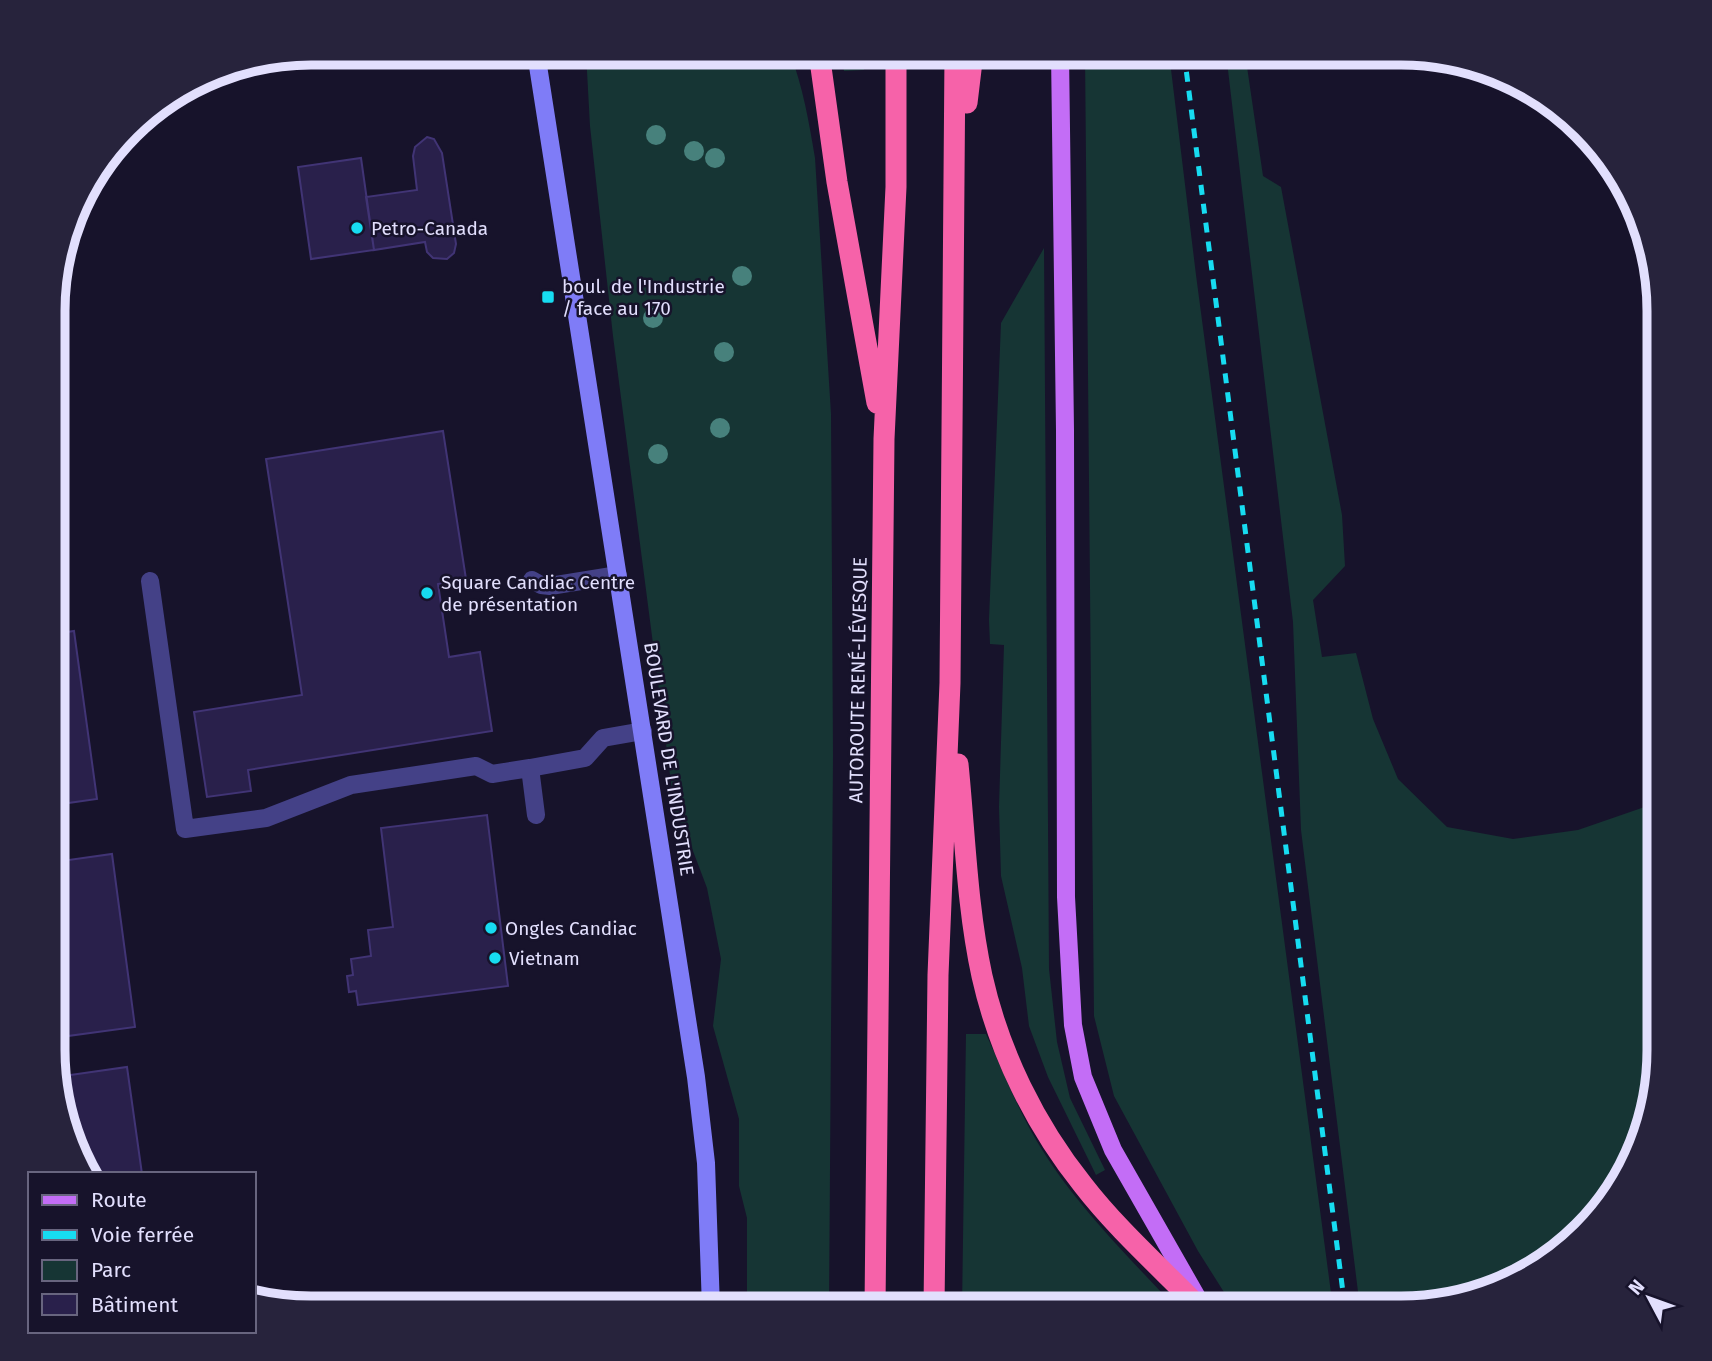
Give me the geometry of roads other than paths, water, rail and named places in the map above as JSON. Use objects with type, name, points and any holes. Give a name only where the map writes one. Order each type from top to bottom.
[{"type":"highway","points":[[821,65],[837,182],[884,439]]},
{"type":"highway","name":"AUTOROUTE RENÉ-LÉVESQUE","points":[[875,1296],[884,439],[896,187],[896,65]]},
{"type":"highway","points":[[934,1296],[938,975],[950,683],[955,65]]},
{"type":"highway","points":[[954,199],[971,65]]},
{"type":"highway","points":[[950,683],[977,946],[988,999],[1007,1054],[1045,1131],[1082,1184],[1190,1296]]},
{"type":"main road","points":[[1060,65],[1065,430],[1066,897],[1073,1025],[1083,1077],[1113,1150],[1195,1296]]},
{"type":"street","name":"BOULEVARD DE L'INDUSTRIE","points":[[538,65],[702,1120],[710,1296]]},
{"type":"lane","points":[[532,580],[550,586],[618,575]]},
{"type":"lane","points":[[149,581],[185,829],[266,818],[351,785],[476,766],[492,774],[585,758],[603,738],[643,731]]},
{"type":"lane","points":[[530,768],[536,815]]},
{"type":"railway","points":[[1186,65],[1343,1296]]},
{"type":"place","name":"Petro-Canada","points":[[357,228]]},
{"type":"place","name":"boul. de l'Industrie / face au 170","points":[[548,297]]},
{"type":"place","name":"Square Candiac Centre de présentation","points":[[427,593]]},
{"type":"place","name":"Ongles Candiac","points":[[491,928]]},
{"type":"place","name":"Vietnam","points":[[495,958]]}]
